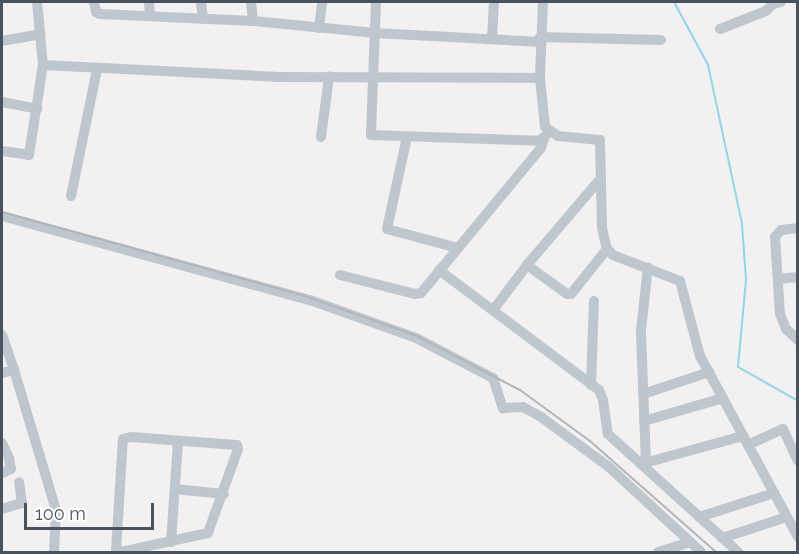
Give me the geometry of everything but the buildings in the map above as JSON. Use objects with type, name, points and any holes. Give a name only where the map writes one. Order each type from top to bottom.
[{"type":"street","points":[[2,152],[29,155],[43,65],[37,2]]},
{"type":"street","points":[[94,2],[98,14],[253,21],[375,33],[492,39],[661,40]]},
{"type":"street","points":[[148,2],[150,16]]},
{"type":"street","points":[[201,2],[203,19]]},
{"type":"street","points":[[251,2],[253,21]]},
{"type":"street","points":[[319,28],[322,2]]},
{"type":"street","points":[[376,2],[370,135],[406,137],[547,135],[600,140],[602,228],[607,249],[613,255],[680,281],[700,356],[798,537]]},
{"type":"street","points":[[492,39],[494,2]]},
{"type":"street","points":[[340,275],[418,294],[541,148],[547,135],[540,78],[543,2]]},
{"type":"street","points":[[720,29],[766,11],[781,2]]},
{"type":"street","points":[[2,41],[40,34]]},
{"type":"street","points":[[43,65],[329,77],[540,78]]},
{"type":"street","points":[[70,196],[97,69]]},
{"type":"street","points":[[321,137],[329,77]]},
{"type":"street","points":[[2,102],[37,109]]},
{"type":"street","points":[[406,137],[387,229],[458,248]]},
{"type":"street","points":[[494,309],[527,265],[601,178]]},
{"type":"street","points":[[2,216],[310,300],[416,338],[493,378],[498,387],[503,408],[523,407],[541,417],[609,467],[701,552]]},
{"type":"street","points":[[798,228],[781,230],[775,237],[780,314],[786,329],[798,340]]},
{"type":"street","points":[[527,265],[567,294],[571,294],[607,249]]},
{"type":"street","points":[[644,463],[641,330],[648,267]]},
{"type":"street","points":[[440,270],[494,309],[602,394],[608,434],[644,463],[738,552]]},
{"type":"street","points":[[778,279],[798,277]]},
{"type":"street","points":[[591,385],[594,301]]},
{"type":"street","points":[[786,329],[798,327]]},
{"type":"street","points":[[2,335],[56,510],[54,552]]},
{"type":"street","points":[[2,373],[14,370]]},
{"type":"street","points":[[643,394],[709,372]]},
{"type":"street","points":[[644,421],[723,398]]},
{"type":"street","points":[[644,463],[746,440],[783,429],[798,461]]},
{"type":"street","points":[[131,437],[237,445],[238,449],[224,494],[208,533],[118,552],[123,439],[131,437]]},
{"type":"street","points":[[171,542],[178,441]]},
{"type":"street","points":[[2,443],[11,469],[2,473]]},
{"type":"street","points":[[2,509],[22,503],[19,482]]},
{"type":"street","points":[[175,489],[224,494]]},
{"type":"street","points":[[699,517],[774,493]]},
{"type":"street","points":[[722,538],[787,517]]},
{"type":"street","points":[[658,552],[690,542]]},
{"type":"waterway","points":[[674,2],[708,65],[742,224],[746,280],[738,367],[798,401]]},
{"type":"railway","points":[[2,212],[302,295],[417,336],[520,390],[590,441],[716,552]]}]
